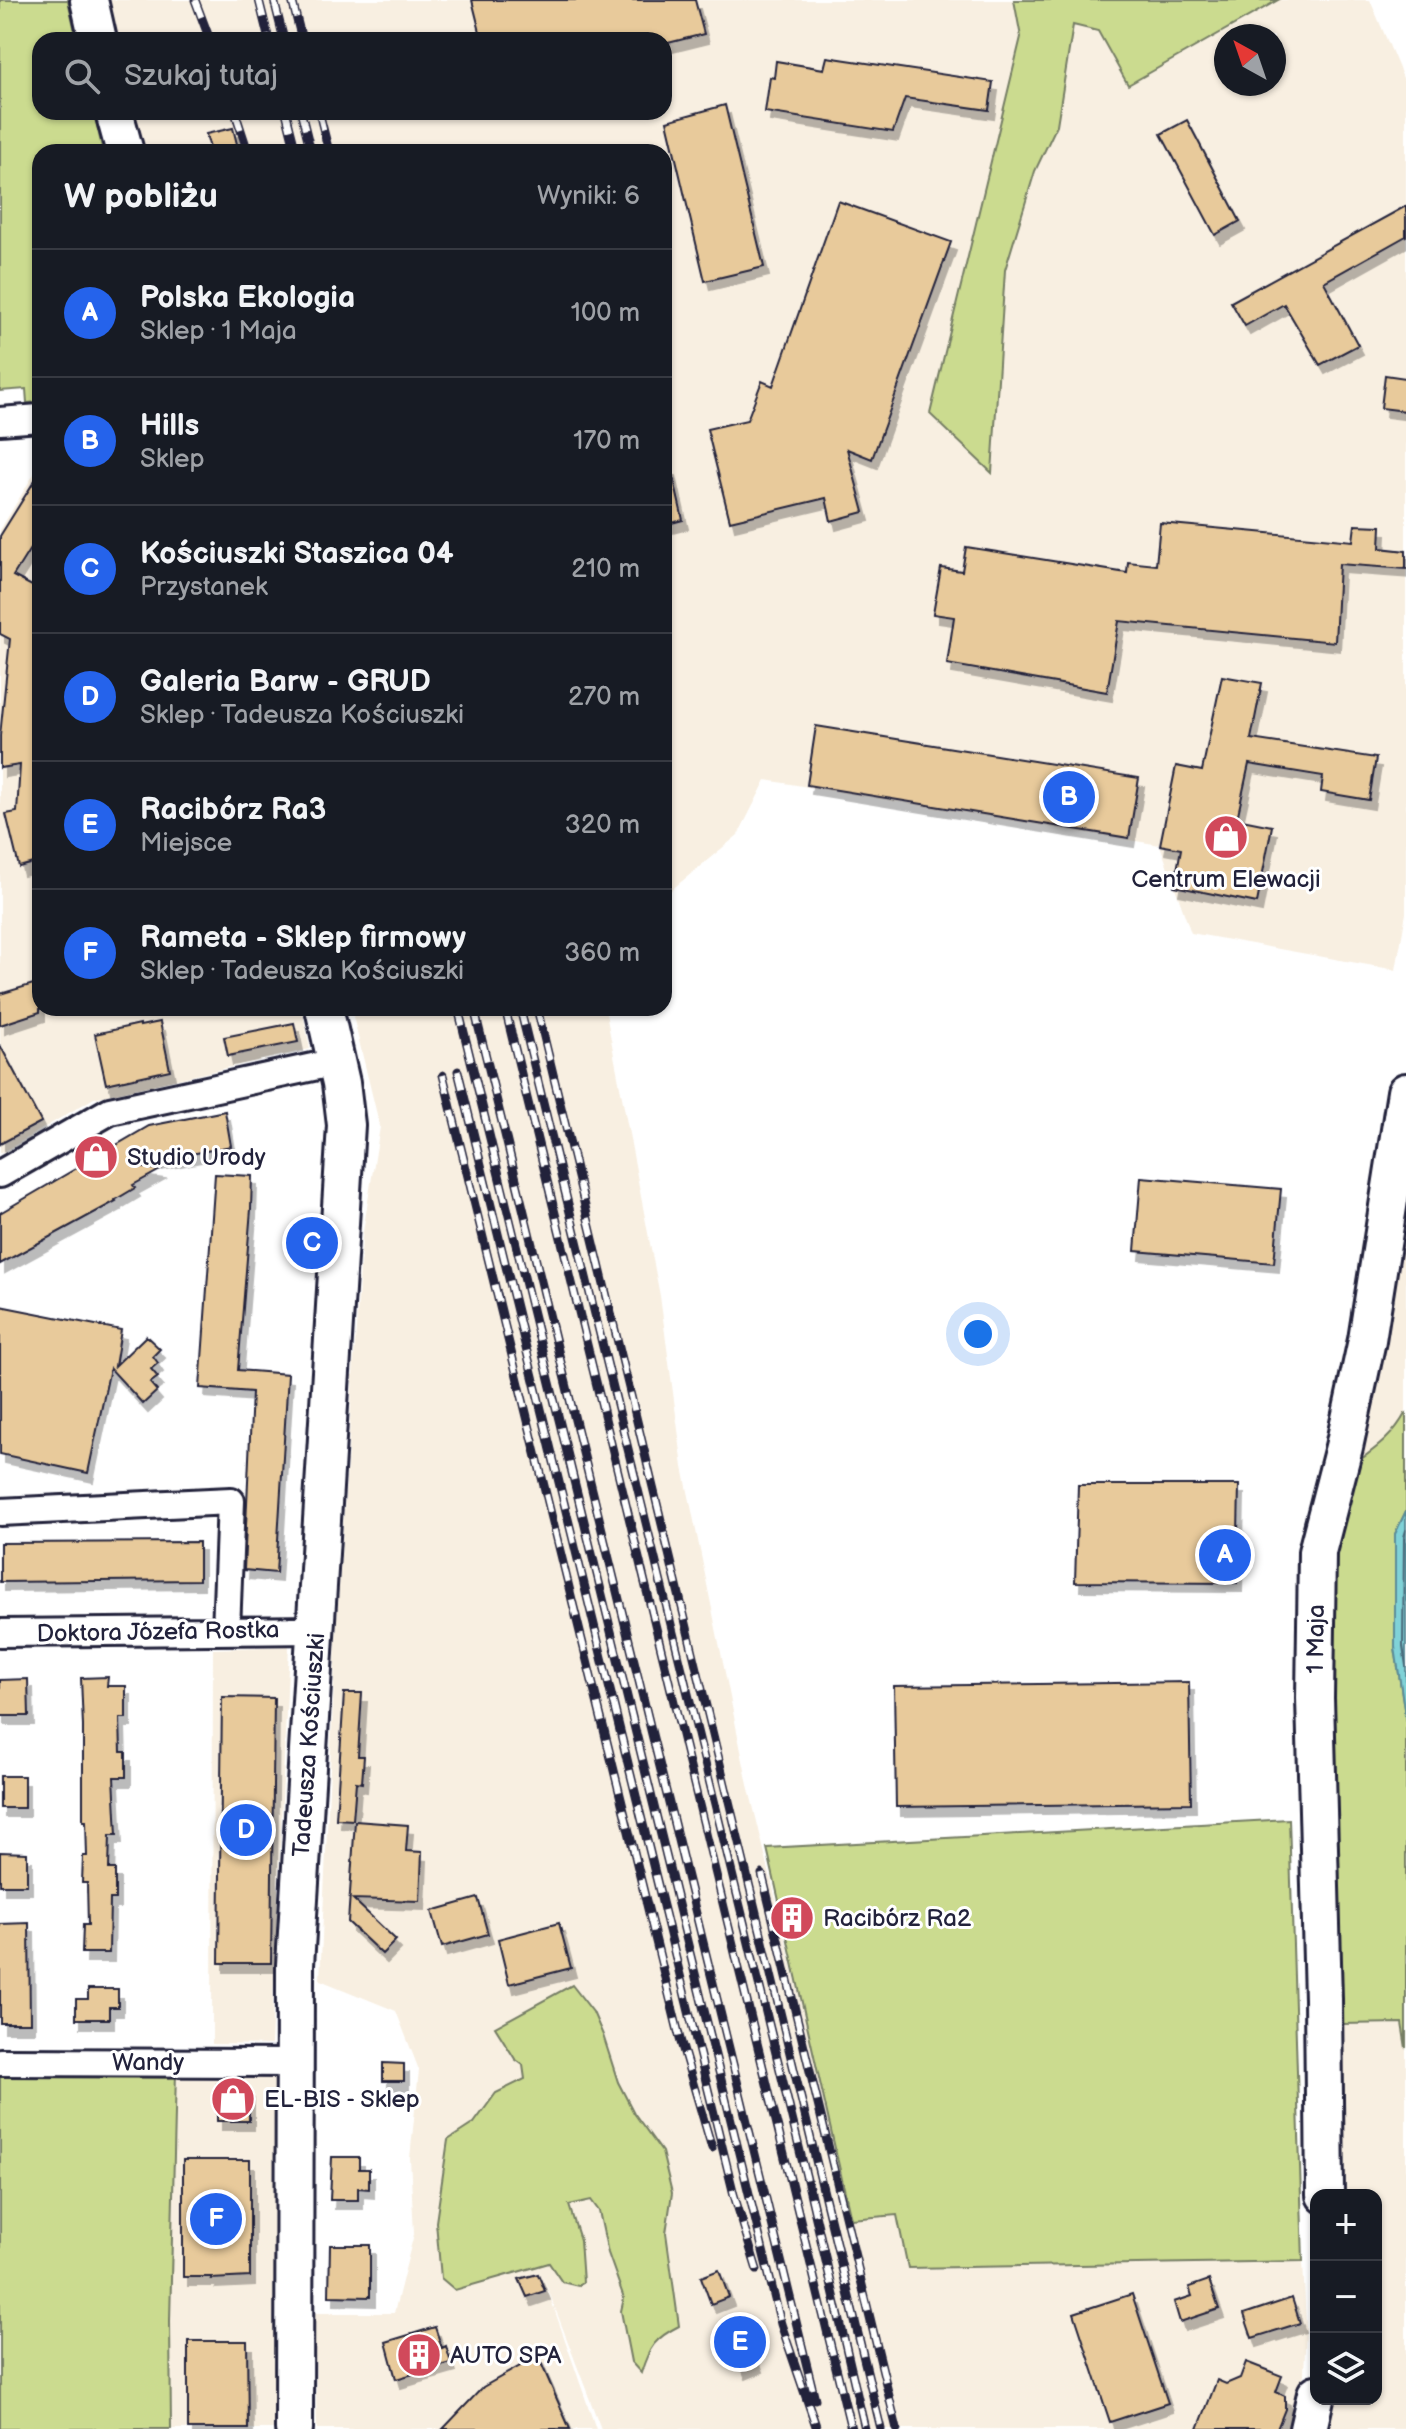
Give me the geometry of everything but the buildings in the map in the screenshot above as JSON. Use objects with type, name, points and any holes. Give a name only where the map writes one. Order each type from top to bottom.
[{"type":"main road","points":[[116,120],[123,144]]},
{"type":"main road","name":"Tadeusza Kościuszki","points":[[294,2429],[295,1965],[346,1139],[341,1083],[326,1016]]},
{"type":"main road","name":"1 Maja","points":[[1325,2189],[1315,1698],[1317,1552],[1367,1340],[1406,1092]]},
{"type":"main road","points":[[1308,2429],[1313,2405]]},
{"type":"street","points":[[0,421],[32,419]]},
{"type":"street","points":[[0,1174],[110,1111],[336,1062]]},
{"type":"street","points":[[0,1512],[231,1501],[226,1631]]},
{"type":"street","name":"Doktora Józefa Rostka","points":[[0,1633],[316,1630]]},
{"type":"street","name":"Wandy","points":[[0,2062],[295,2063]]},
{"type":"shaded area","points":[[110,0],[1370,0],[1406,85],[1406,913],[1396,970],[1191,933],[1160,845],[766,780],[738,835],[672,889],[672,144],[141,144],[136,120],[672,120],[672,32],[116,32]]},
{"type":"shaded area","points":[[32,477],[32,1016],[304,1016],[310,1049],[94,1098],[0,1154],[0,530]]},
{"type":"shaded area","points":[[353,1016],[607,1016],[660,1296],[683,1467],[748,1785],[853,2215],[896,2214],[909,2269],[1303,2261],[1306,2326],[1304,2374],[1297,2410],[1289,2429],[601,2429],[541,2271],[596,2429],[317,2429],[314,2313],[394,2313],[414,2234],[410,2158],[419,2070],[396,2011],[320,1980],[337,1619],[362,1238],[380,1127]]},
{"type":"shaded area","points":[[1406,1226],[1406,1412],[1383,1444],[1357,1462]]},
{"type":"shaded area","points":[[289,1646],[271,2045],[212,2044],[213,1649]]},
{"type":"shaded area","points":[[1402,2023],[1406,2048],[1406,2429],[1326,2429],[1330,2405],[1382,2405],[1382,2189],[1341,2189],[1340,2024]]},
{"type":"shaded area","points":[[176,2071],[281,2074],[283,2429],[171,2429],[170,2321]]},
{"type":"green space","points":[[0,0],[68,0],[75,32],[32,32],[32,120],[96,120],[101,144],[32,144],[32,403],[27,403],[26,389],[0,391]]},
{"type":"green space","points":[[1014,0],[1278,0],[1236,24],[1214,24],[1214,36],[1128,85],[1098,31],[1073,25],[1057,125],[1035,171],[1005,270],[992,473],[930,414],[1021,37]]},
{"type":"green space","points":[[1406,1412],[1406,1511],[1395,1534],[1395,1647],[1406,1722],[1406,2048],[1402,2023],[1341,2024],[1329,1577],[1357,1462],[1385,1440]]},
{"type":"green space","points":[[1289,1819],[1303,2261],[908,2268],[897,2215],[851,2219],[767,1848]]},
{"type":"green space","points":[[572,1985],[593,2012],[618,2082],[634,2113],[662,2152],[672,2193],[666,2233],[679,2326],[654,2344],[641,2373],[631,2362],[621,2311],[624,2298],[608,2253],[599,2211],[591,2200],[569,2205],[580,2240],[583,2282],[578,2286],[562,2282],[549,2263],[455,2290],[441,2278],[436,2222],[448,2140],[474,2123],[496,2093],[525,2079],[523,2065],[515,2059],[495,2027]]},
{"type":"green space","points":[[176,2071],[170,2321],[171,2429],[0,2429],[0,2074]]},
{"type":"water","points":[[1406,1511],[1406,1722],[1395,1647],[1395,1534]]},
{"type":"railway","points":[[195,0],[207,32]]},
{"type":"railway","points":[[259,0],[267,32]]},
{"type":"railway","points":[[274,0],[282,32]]},
{"type":"railway","points":[[292,0],[300,32]]},
{"type":"railway","points":[[238,120],[245,144]]},
{"type":"railway","points":[[288,120],[294,144]]},
{"type":"railway","points":[[303,120],[309,144]]},
{"type":"railway","points":[[321,120],[327,144]]},
{"type":"railway","points":[[460,1016],[781,2324],[817,2429]]},
{"type":"railway","points":[[476,1016],[815,2399]]},
{"type":"railway","points":[[507,1016],[851,2429]]},
{"type":"railway","points":[[522,1016],[809,2188],[865,2429]]},
{"type":"railway","points":[[539,1016],[881,2429]]},
{"type":"railway","points":[[458,1071],[734,2195],[757,2270]]},
{"type":"railway","points":[[443,1075],[680,2039],[712,2148]]},
{"type":"railway","points":[[762,1874],[897,2429]]},
{"type":"place","name":"Hills","points":[[1069,797]]},
{"type":"place","name":"Centrum Elewacji","points":[[1226,837]]},
{"type":"place","name":"Studio Urody","points":[[96,1157]]},
{"type":"place","name":"Kościuszki Staszica 04","points":[[312,1243]]},
{"type":"place","name":"Polska Ekologia","points":[[1225,1555]]},
{"type":"place","name":"Galeria Barw - GRUD","points":[[246,1830]]},
{"type":"place","name":"Racibórz Ra2","points":[[792,1918]]},
{"type":"place","name":"EL-BIS - Sklep","points":[[233,2099]]},
{"type":"place","name":"Rameta - Sklep firmowy","points":[[216,2219]]},
{"type":"place","name":"Racibórz Ra3","points":[[740,2342]]},
{"type":"place","name":"AUTO SPA","points":[[419,2355]]}]
